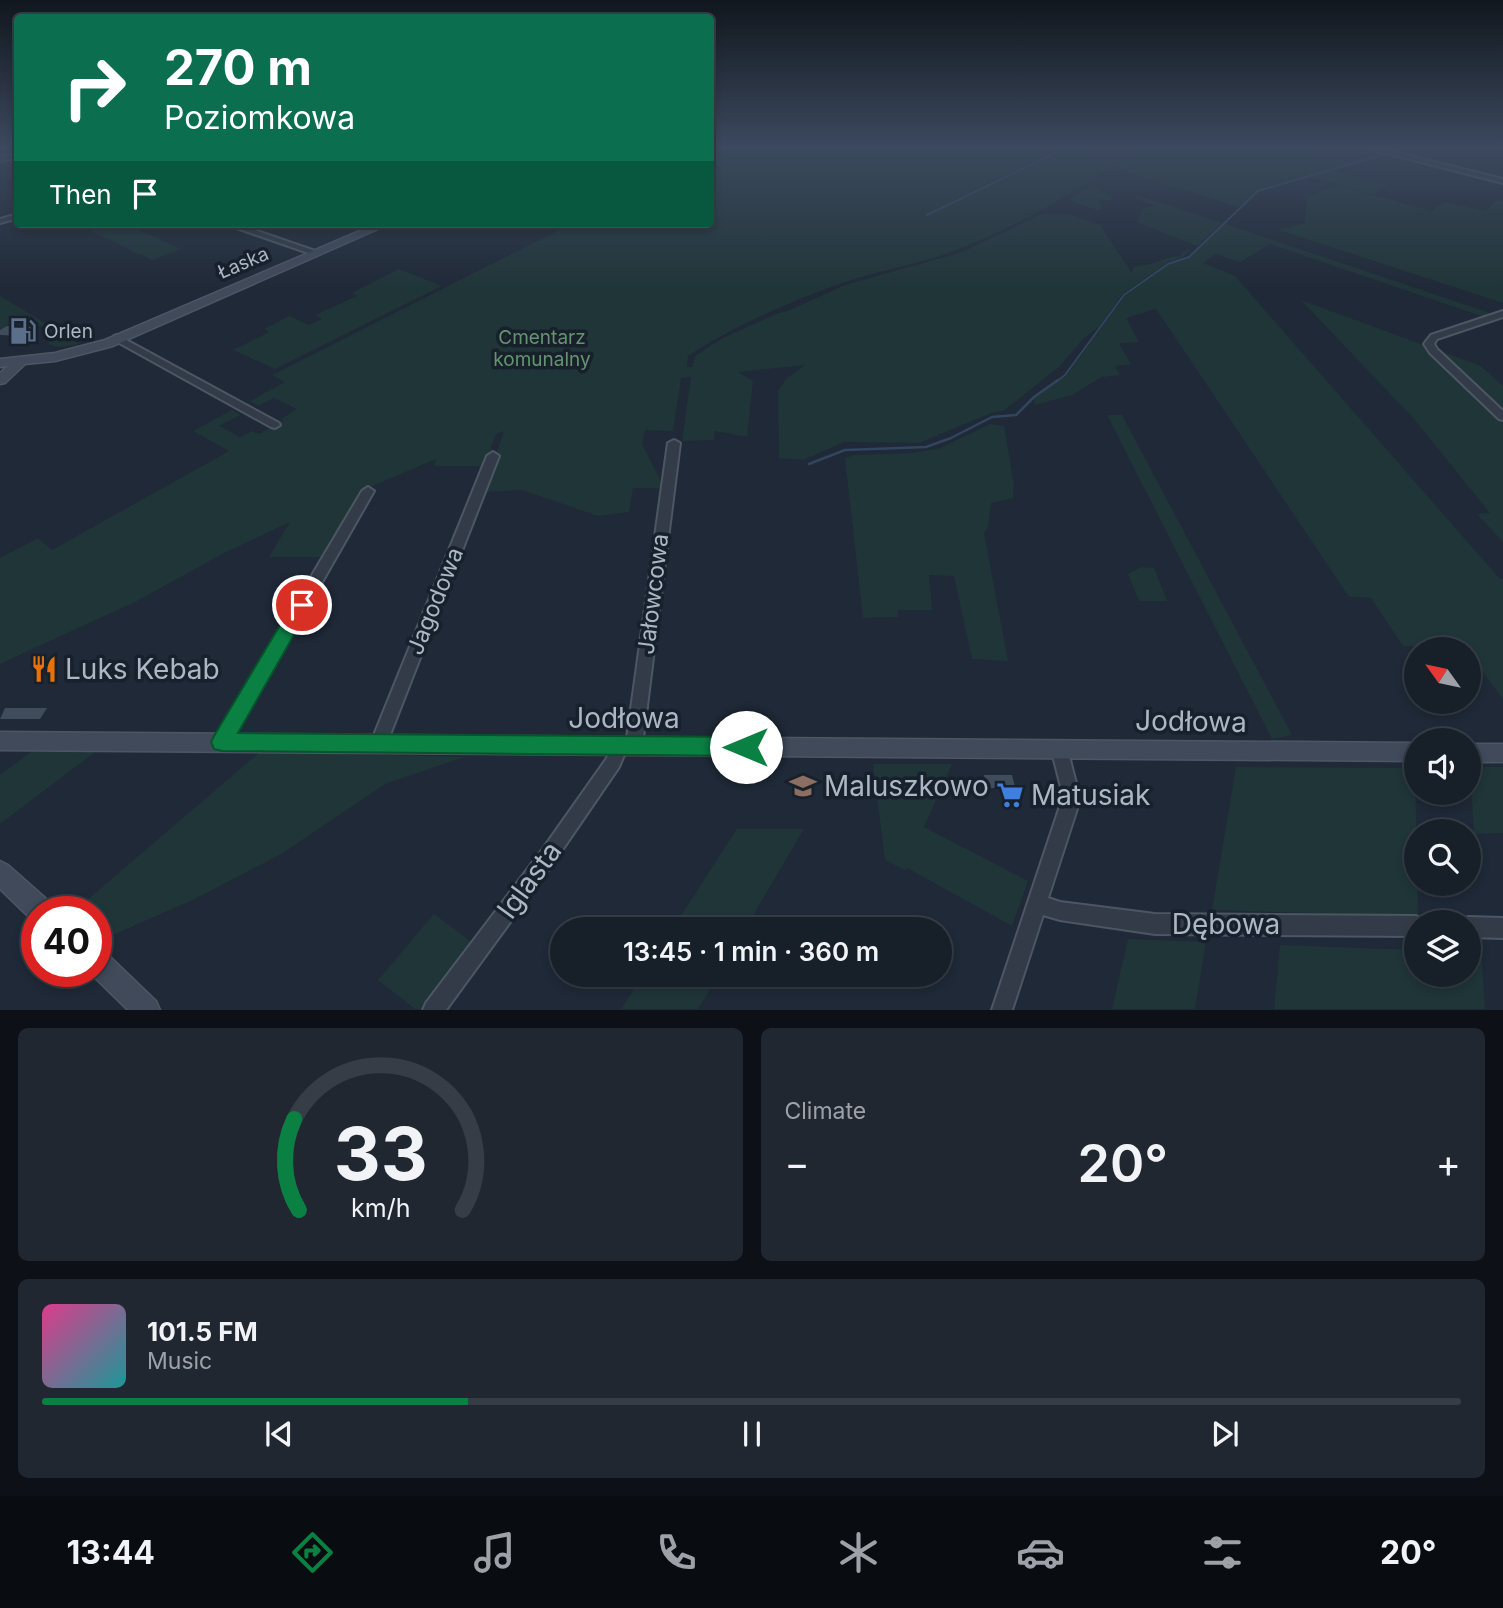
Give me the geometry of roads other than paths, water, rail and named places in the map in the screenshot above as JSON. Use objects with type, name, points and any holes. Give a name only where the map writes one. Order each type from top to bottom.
[{"type":"street","points":[[241,228],[317,253]]},
{"type":"street","name":"Łaska","points":[[0,352],[14,360],[86,350],[375,228]]},
{"type":"street","points":[[1503,314],[1434,337],[1429,344],[1433,352],[1503,417]]},
{"type":"street","points":[[117,338],[275,425]]},
{"type":"street","points":[[0,380],[14,360]]},
{"type":"street","name":"Jałowcowa","points":[[626,746],[674,443]]},
{"type":"street","name":"Jagodowa","points":[[378,745],[493,456]]},
{"type":"street","points":[[222,742],[368,491]]},
{"type":"street","name":"Jodłowa","points":[[0,741],[1059,747],[1404,752]]},
{"type":"street","name":"Iglasta","points":[[433,1010],[626,746]]},
{"type":"street","points":[[1002,1010],[1068,809],[1070,791],[1059,747]]},
{"type":"street","points":[[1481,753],[1503,753]]},
{"type":"street","points":[[0,873],[25,896]]},
{"type":"street","name":"Dębowa","points":[[1037,904],[1060,911],[1155,924],[1404,926]]},
{"type":"street","points":[[1481,927],[1503,928]]},
{"type":"street","points":[[112,976],[147,1010]]},
{"type":"waterway","points":[[927,215],[970,194]]},
{"type":"waterway","points":[[1056,382],[1065,375],[1124,295],[1168,264],[1189,257],[1255,194]]},
{"type":"waterway","points":[[809,464],[845,450],[926,447],[951,438],[992,417],[1016,415],[1034,397],[1058,380]]},
{"type":"place","name":"Orlen","points":[[23,331]]},
{"type":"place","name":"Luks Kebab","points":[[44,669]]},
{"type":"place","name":"Maluszkowo","points":[[803,786]]},
{"type":"place","name":"Matusiak","points":[[1010,795]]},
{"type":"park label","name":"Cmentarz komunalny","points":[[542,348]]}]
